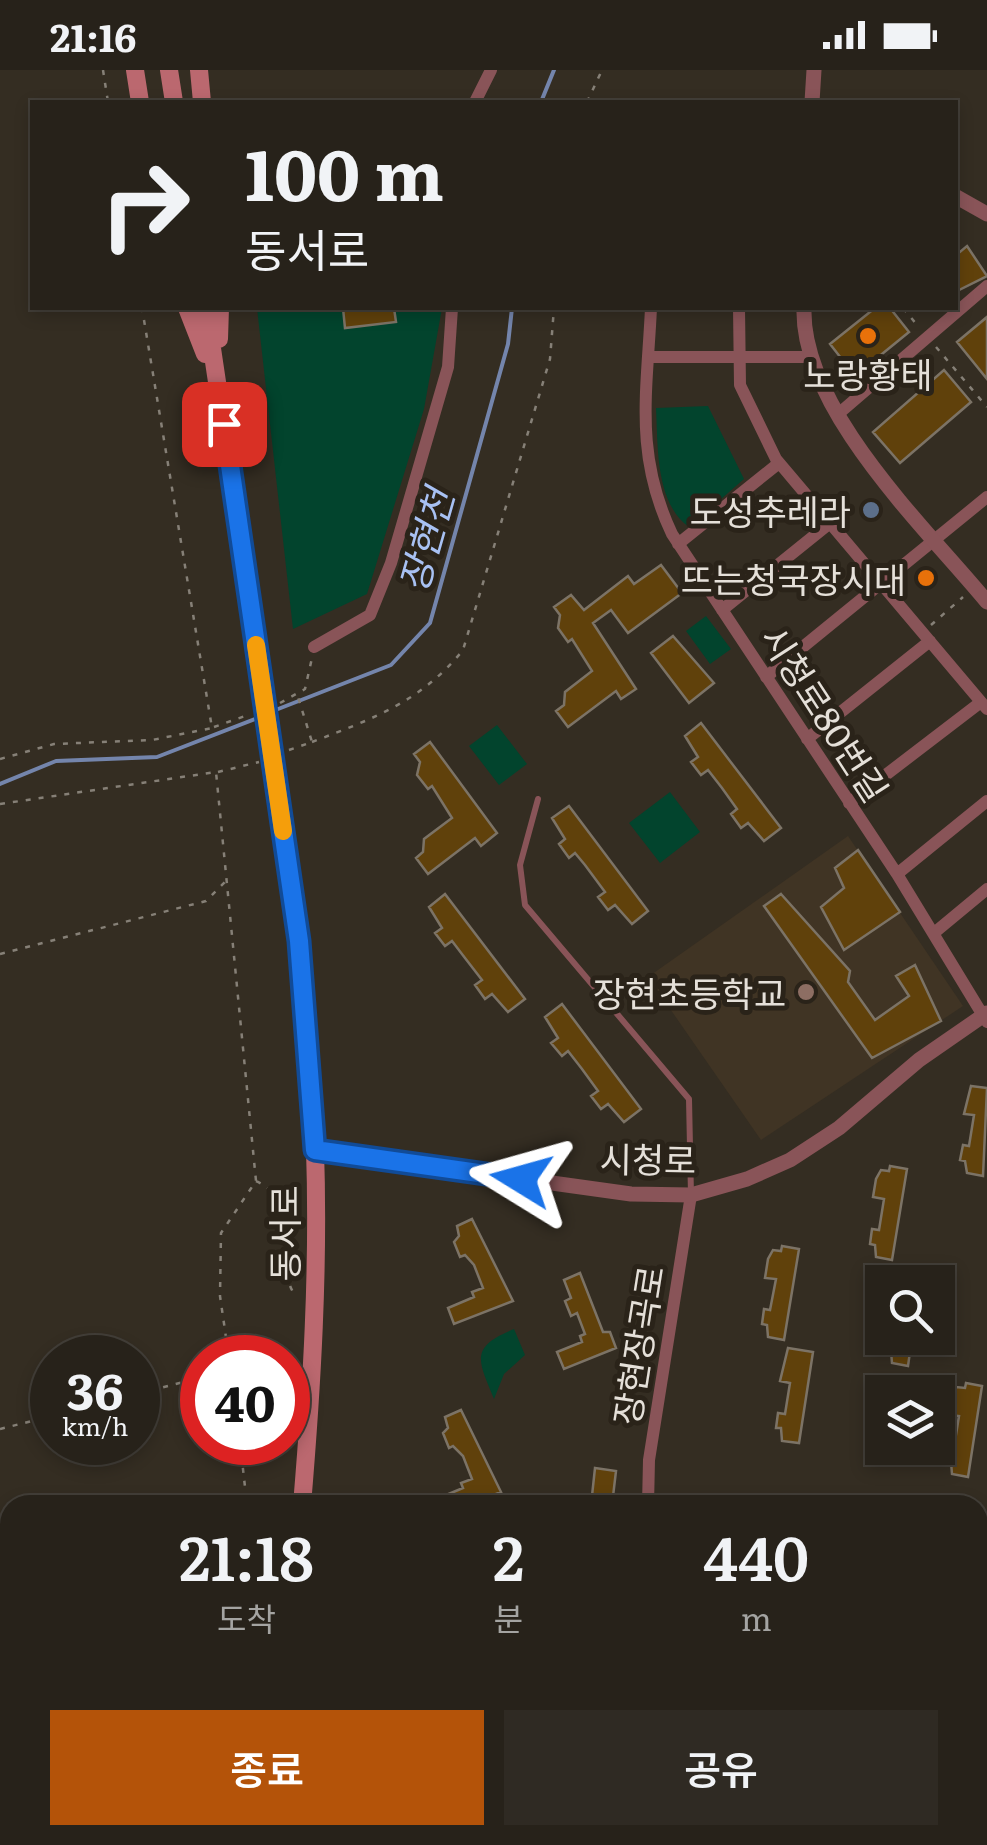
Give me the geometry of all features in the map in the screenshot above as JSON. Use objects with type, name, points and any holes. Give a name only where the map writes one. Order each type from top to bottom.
[{"type":"main road","points":[[134,70],[140,100]]},
{"type":"main road","points":[[168,70],[174,100]]},
{"type":"main road","points":[[199,70],[202,100]]},
{"type":"main road","points":[[188,310],[218,389]]},
{"type":"main road","name":"동서로","points":[[206,310],[299,941],[315,1150],[315,1346],[303,1495]]},
{"type":"main road","points":[[218,389],[220,310]]},
{"type":"street","points":[[476,100],[491,70]]},
{"type":"street","points":[[812,100],[814,70]]},
{"type":"street","points":[[958,198],[987,214]]},
{"type":"street","points":[[838,415],[987,286]]},
{"type":"street","points":[[314,647],[370,615],[391,563],[448,367],[452,310]]},
{"type":"street","name":"시청로80번길","points":[[651,310],[644,449],[653,494],[678,544],[897,874],[985,1018]]},
{"type":"street","points":[[738,310],[740,385],[779,462],[984,705],[849,803]]},
{"type":"street","points":[[804,310],[811,357],[838,415],[987,602]]},
{"type":"street","points":[[648,358],[811,357]]},
{"type":"street","points":[[678,544],[779,462]]},
{"type":"street","points":[[766,677],[987,497]]},
{"type":"street","points":[[722,610],[830,523]]},
{"type":"street","points":[[806,740],[926,637]]},
{"type":"street","points":[[897,874],[987,801]]},
{"type":"street","points":[[934,933],[987,890]]},
{"type":"street","name":"시청로","points":[[315,1150],[632,1194],[691,1196],[747,1179],[790,1160],[839,1128],[919,1060],[985,1018]]},
{"type":"street","name":"장현장곡로","points":[[648,1495],[650,1460],[691,1196]]},
{"type":"lane","points":[[538,798],[520,865],[525,905],[689,1099],[691,1196]]},
{"type":"path","points":[[103,70],[108,100]]},
{"type":"path","points":[[588,100],[602,70]]},
{"type":"path","points":[[0,760],[54,744],[152,740],[212,728],[142,310]]},
{"type":"path","points":[[312,742],[371,720],[437,683],[463,650],[550,359],[554,310]]},
{"type":"path","points":[[906,310],[987,407]]},
{"type":"path","points":[[926,637],[974,587]]},
{"type":"path","points":[[298,697],[310,735]]},
{"type":"path","points":[[0,804],[216,772],[230,877],[256,1181],[221,1234],[220,1296],[226,1335]]},
{"type":"path","points":[[0,954],[206,901],[230,877]]},
{"type":"path","points":[[256,1181],[273,1188],[282,1202],[286,1278],[293,1292]]},
{"type":"path","points":[[0,1429],[30,1422]]},
{"type":"path","points":[[243,1465],[246,1495]]},
{"type":"shaded area","name":"장현초등학교","points":[[848,836],[963,1006],[761,1140],[648,977]]},
{"type":"green space","points":[[257,310],[442,310],[424,409],[367,594],[293,629]]},
{"type":"green space","points":[[708,406],[744,479],[689,527],[678,517],[664,489],[656,408]]},
{"type":"green space","points":[[706,616],[731,649],[710,664],[686,631]]},
{"type":"green space","points":[[497,725],[527,764],[499,785],[469,746]]},
{"type":"green space","points":[[670,792],[700,832],[660,863],[629,823]]},
{"type":"green space","points":[[514,1329],[525,1355],[504,1374],[494,1399],[481,1356],[490,1342]]},
{"type":"building","points":[[967,246],[987,276],[958,290],[958,254]]},
{"type":"building","points":[[343,310],[394,310],[396,322],[345,328]]},
{"type":"building","points":[[872,310],[892,310],[909,332],[855,376],[830,344]]},
{"type":"building","points":[[987,317],[987,379],[957,342]]},
{"type":"building","points":[[944,370],[971,402],[900,463],[873,432]]},
{"type":"building","points":[[661,565],[682,593],[628,633],[611,610],[593,623],[636,689],[621,699],[616,691],[568,727],[556,711],[564,705],[565,692],[592,671],[572,639],[568,642],[558,628],[560,615],[554,607],[571,595],[584,610],[628,576],[634,584]]},
{"type":"building","points":[[673,636],[714,683],[689,703],[651,653]]},
{"type":"building","points":[[701,723],[781,828],[764,841],[748,823],[741,828],[731,814],[737,809],[722,788],[708,770],[701,775],[691,762],[698,757],[685,736]]},
{"type":"building","points":[[430,742],[497,833],[481,846],[475,838],[428,874],[416,858],[423,852],[424,839],[452,818],[432,786],[428,789],[417,775],[420,762],[414,754]]},
{"type":"building","points":[[569,806],[648,911],[632,924],[615,905],[608,910],[598,897],[605,892],[585,865],[575,853],[569,858],[559,844],[565,839],[552,818]]},
{"type":"building","points":[[858,850],[900,912],[844,950],[821,907],[844,888],[835,868]]},
{"type":"building","points":[[445,894],[525,999],[508,1012],[492,994],[485,999],[475,985],[482,980],[452,941],[445,946],[435,933],[442,928],[429,907]]},
{"type":"building","name":"장현초등학교","points":[[781,894],[850,971],[848,982],[875,1020],[909,996],[896,976],[915,965],[941,1021],[872,1058],[764,906]]},
{"type":"building","points":[[562,1004],[641,1109],[624,1122],[608,1104],[601,1109],[591,1096],[598,1091],[582,1069],[568,1051],[562,1056],[551,1043],[558,1038],[545,1017]]},
{"type":"building","points":[[971,1086],[987,1088],[983,1176],[967,1173],[965,1161],[960,1160],[963,1145],[969,1146],[974,1115],[964,1114]]},
{"type":"building","points":[[890,1166],[907,1169],[892,1260],[876,1257],[875,1245],[870,1244],[872,1229],[879,1230],[884,1199],[873,1197],[876,1179],[881,1170],[889,1171]]},
{"type":"building","points":[[472,1219],[513,1301],[454,1324],[448,1308],[474,1297],[472,1292],[483,1288],[474,1265],[465,1255],[460,1257],[454,1242],[459,1236],[457,1226]]},
{"type":"building","points":[[782,1246],[799,1249],[784,1340],[768,1337],[767,1325],[762,1324],[764,1309],[770,1310],[776,1279],[765,1278],[768,1259],[773,1250],[781,1251]]},
{"type":"building","points":[[580,1273],[603,1332],[610,1332],[616,1348],[564,1369],[557,1352],[582,1342],[580,1336],[585,1334],[577,1313],[571,1316],[565,1301],[571,1298],[564,1280]]},
{"type":"building","points":[[788,1348],[813,1352],[799,1443],[782,1441],[781,1428],[776,1428],[778,1413],[785,1414],[790,1383],[780,1381]]},
{"type":"building","points":[[891,1355],[910,1355],[908,1366],[892,1363]]},
{"type":"building","points":[[966,1383],[982,1386],[968,1477],[952,1474],[951,1465],[955,1465],[959,1416],[955,1416],[955,1389],[965,1388]]},
{"type":"building","points":[[461,1410],[501,1492],[446,1495],[472,1479],[463,1456],[453,1446],[449,1448],[443,1433],[448,1428],[445,1417]]},
{"type":"building","points":[[595,1468],[616,1471],[613,1495],[592,1495]]},
{"type":"waterway","name":"장현천","points":[[542,100],[554,70]]},
{"type":"waterway","name":"장현천","points":[[273,711],[391,665],[430,623],[508,344],[512,310]]},
{"type":"waterway","name":"장현천","points":[[0,784],[56,761],[157,757],[260,717]]},
{"type":"slow traffic","points":[[256,645],[283,831]]},
{"type":"place","name":"노랑황태","points":[[868,336]]},
{"type":"place","name":"도성추레라","points":[[871,510]]},
{"type":"place","name":"뜨는청국장시대","points":[[926,578]]},
{"type":"place","name":"장현초등학교","points":[[806,992]]},
{"type":"route","points":[[224,424],[299,941],[315,1150],[521,1179]]}]
